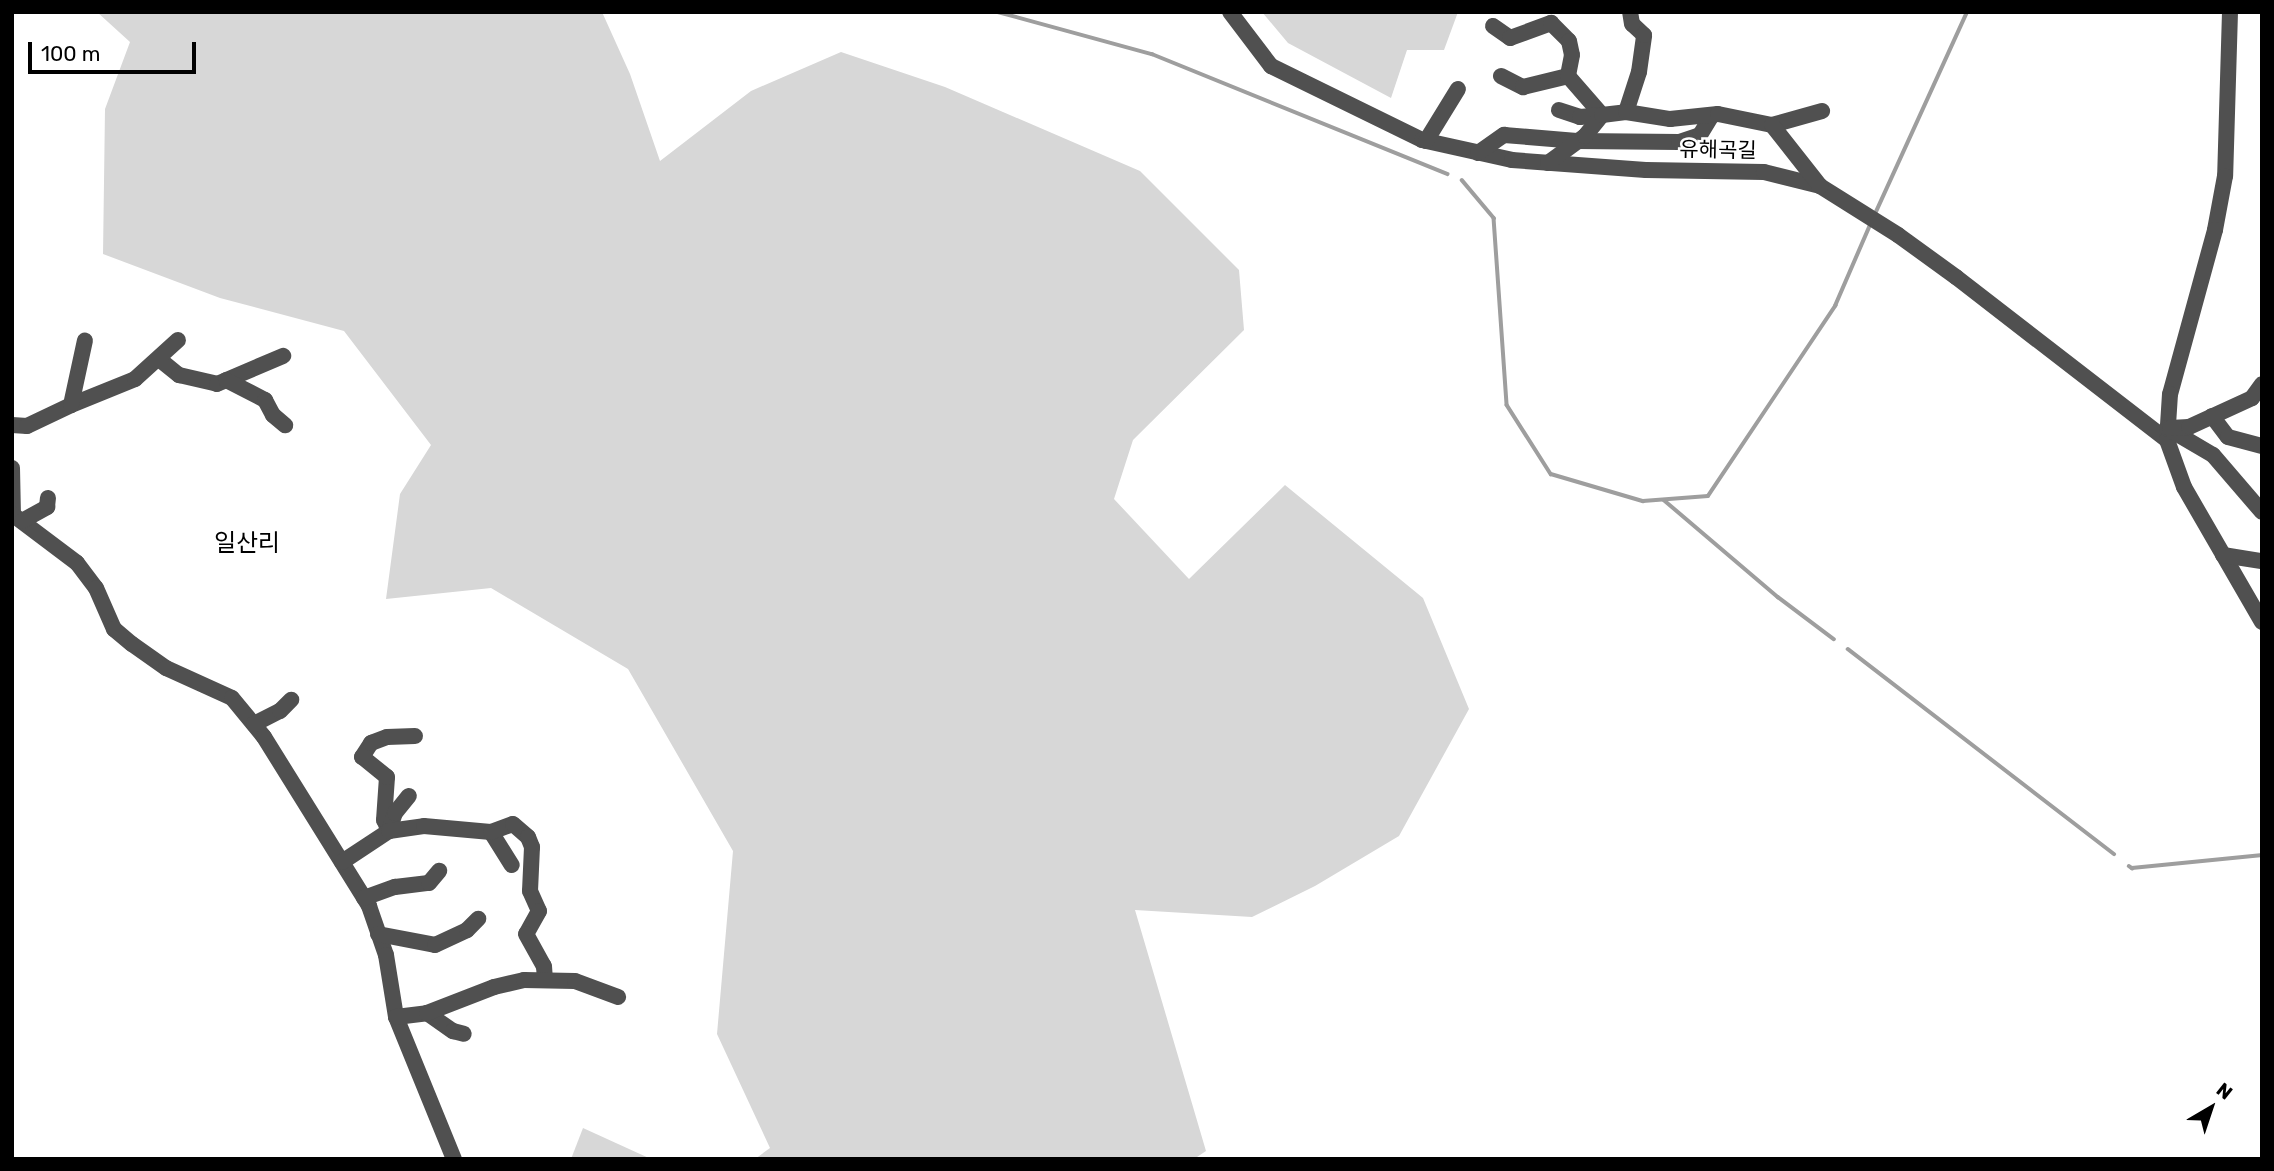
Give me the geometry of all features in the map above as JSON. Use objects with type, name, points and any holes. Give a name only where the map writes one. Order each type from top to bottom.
[{"type":"street","name":"유해곡길","points":[[1230,12],[1270,66],[1426,142],[1512,160],[1646,170],[1764,172],[1820,187],[1898,235],[2167,434],[2213,454],[2262,512]]},
{"type":"street","points":[[1626,112],[1639,72],[1644,35],[1632,24],[1630,12]]},
{"type":"street","points":[[2230,12],[2225,176],[2215,230],[2170,394],[2167,434],[2184,487],[2262,622]]},
{"type":"street","points":[[1493,26],[1510,38],[1547,18],[1569,41],[1572,55],[1568,76]]},
{"type":"street","points":[[1501,76],[1522,87],[1568,76]]},
{"type":"street","points":[[1568,76],[1602,115]]},
{"type":"street","points":[[1426,142],[1458,89]]},
{"type":"street","points":[[1559,110],[1580,117],[1626,112],[1670,119],[1712,114],[1772,125],[1822,111]]},
{"type":"street","points":[[1478,153],[1504,135],[1577,141],[1679,142],[1700,135],[1712,114]]},
{"type":"street","points":[[1548,163],[1577,141],[1602,115]]},
{"type":"street","points":[[1772,125],[1820,187]]},
{"type":"street","points":[[71,405],[85,340]]},
{"type":"street","points":[[12,425],[27,426],[102,391],[122,386],[159,359],[178,340]]},
{"type":"street","points":[[159,359],[179,375],[217,384],[284,356]]},
{"type":"street","points":[[226,380],[265,400],[273,415],[285,425]]},
{"type":"street","points":[[2167,434],[2189,428],[2252,398],[2262,384]]},
{"type":"street","points":[[2212,416],[2228,437],[2262,446]]},
{"type":"street","points":[[12,468],[16,516],[77,563],[96,588],[114,629],[166,668],[232,698],[254,724],[364,898],[386,956],[396,1017],[454,1159]]},
{"type":"street","points":[[16,516],[47,507],[48,498]]},
{"type":"street","points":[[2223,555],[2262,561]]},
{"type":"street","points":[[254,724],[280,711],[291,701]]},
{"type":"street","points":[[389,831],[384,820],[387,777],[362,757],[370,743],[387,737],[415,736]]},
{"type":"street","points":[[389,831],[395,813],[409,796]]},
{"type":"street","points":[[342,862],[389,831],[424,826],[491,832],[513,824],[528,837],[532,846],[530,891],[539,911],[526,934],[544,966],[545,980]]},
{"type":"street","points":[[491,832],[512,865]]},
{"type":"street","points":[[364,898],[395,887],[429,883],[439,871]]},
{"type":"street","points":[[379,934],[435,945],[467,930],[478,919]]},
{"type":"street","points":[[396,1017],[427,1013],[494,987],[524,980],[575,981],[618,997]]},
{"type":"street","points":[[427,1013],[453,1031],[464,1034]]},
{"type":"shaded area","points":[[97,12],[602,12],[630,74],[660,161],[751,91],[841,52],[945,87],[1140,171],[1239,270],[1244,330],[1133,440],[1114,499],[1189,579],[1285,485],[1423,598],[1469,709],[1399,836],[1315,886],[1252,917],[1135,910],[1206,1151],[1194,1159],[755,1159],[770,1148],[717,1034],[733,851],[628,669],[491,588],[386,599],[400,494],[431,445],[344,331],[220,298],[103,254],[105,109],[130,42]]},
{"type":"shaded area","points":[[1262,12],[1458,12],[1444,50],[1407,50],[1391,98],[1288,43]]},
{"type":"shaded area","points":[[583,1128],[651,1159],[571,1159]]},
{"type":"waterway","points":[[998,12],[1152,54],[1448,174]]},
{"type":"waterway","points":[[1875,214],[1967,12]]},
{"type":"waterway","points":[[1462,180],[1494,218],[1507,405],[1551,474],[1643,501],[1708,496],[1835,306],[1870,225]]},
{"type":"waterway","points":[[1664,500],[1778,597],[1834,639]]},
{"type":"waterway","points":[[1848,649],[2114,854]]},
{"type":"waterway","points":[[2129,866],[2132,868],[2262,855]]},
{"type":"district","name":"일산리","points":[[247,544]]}]
